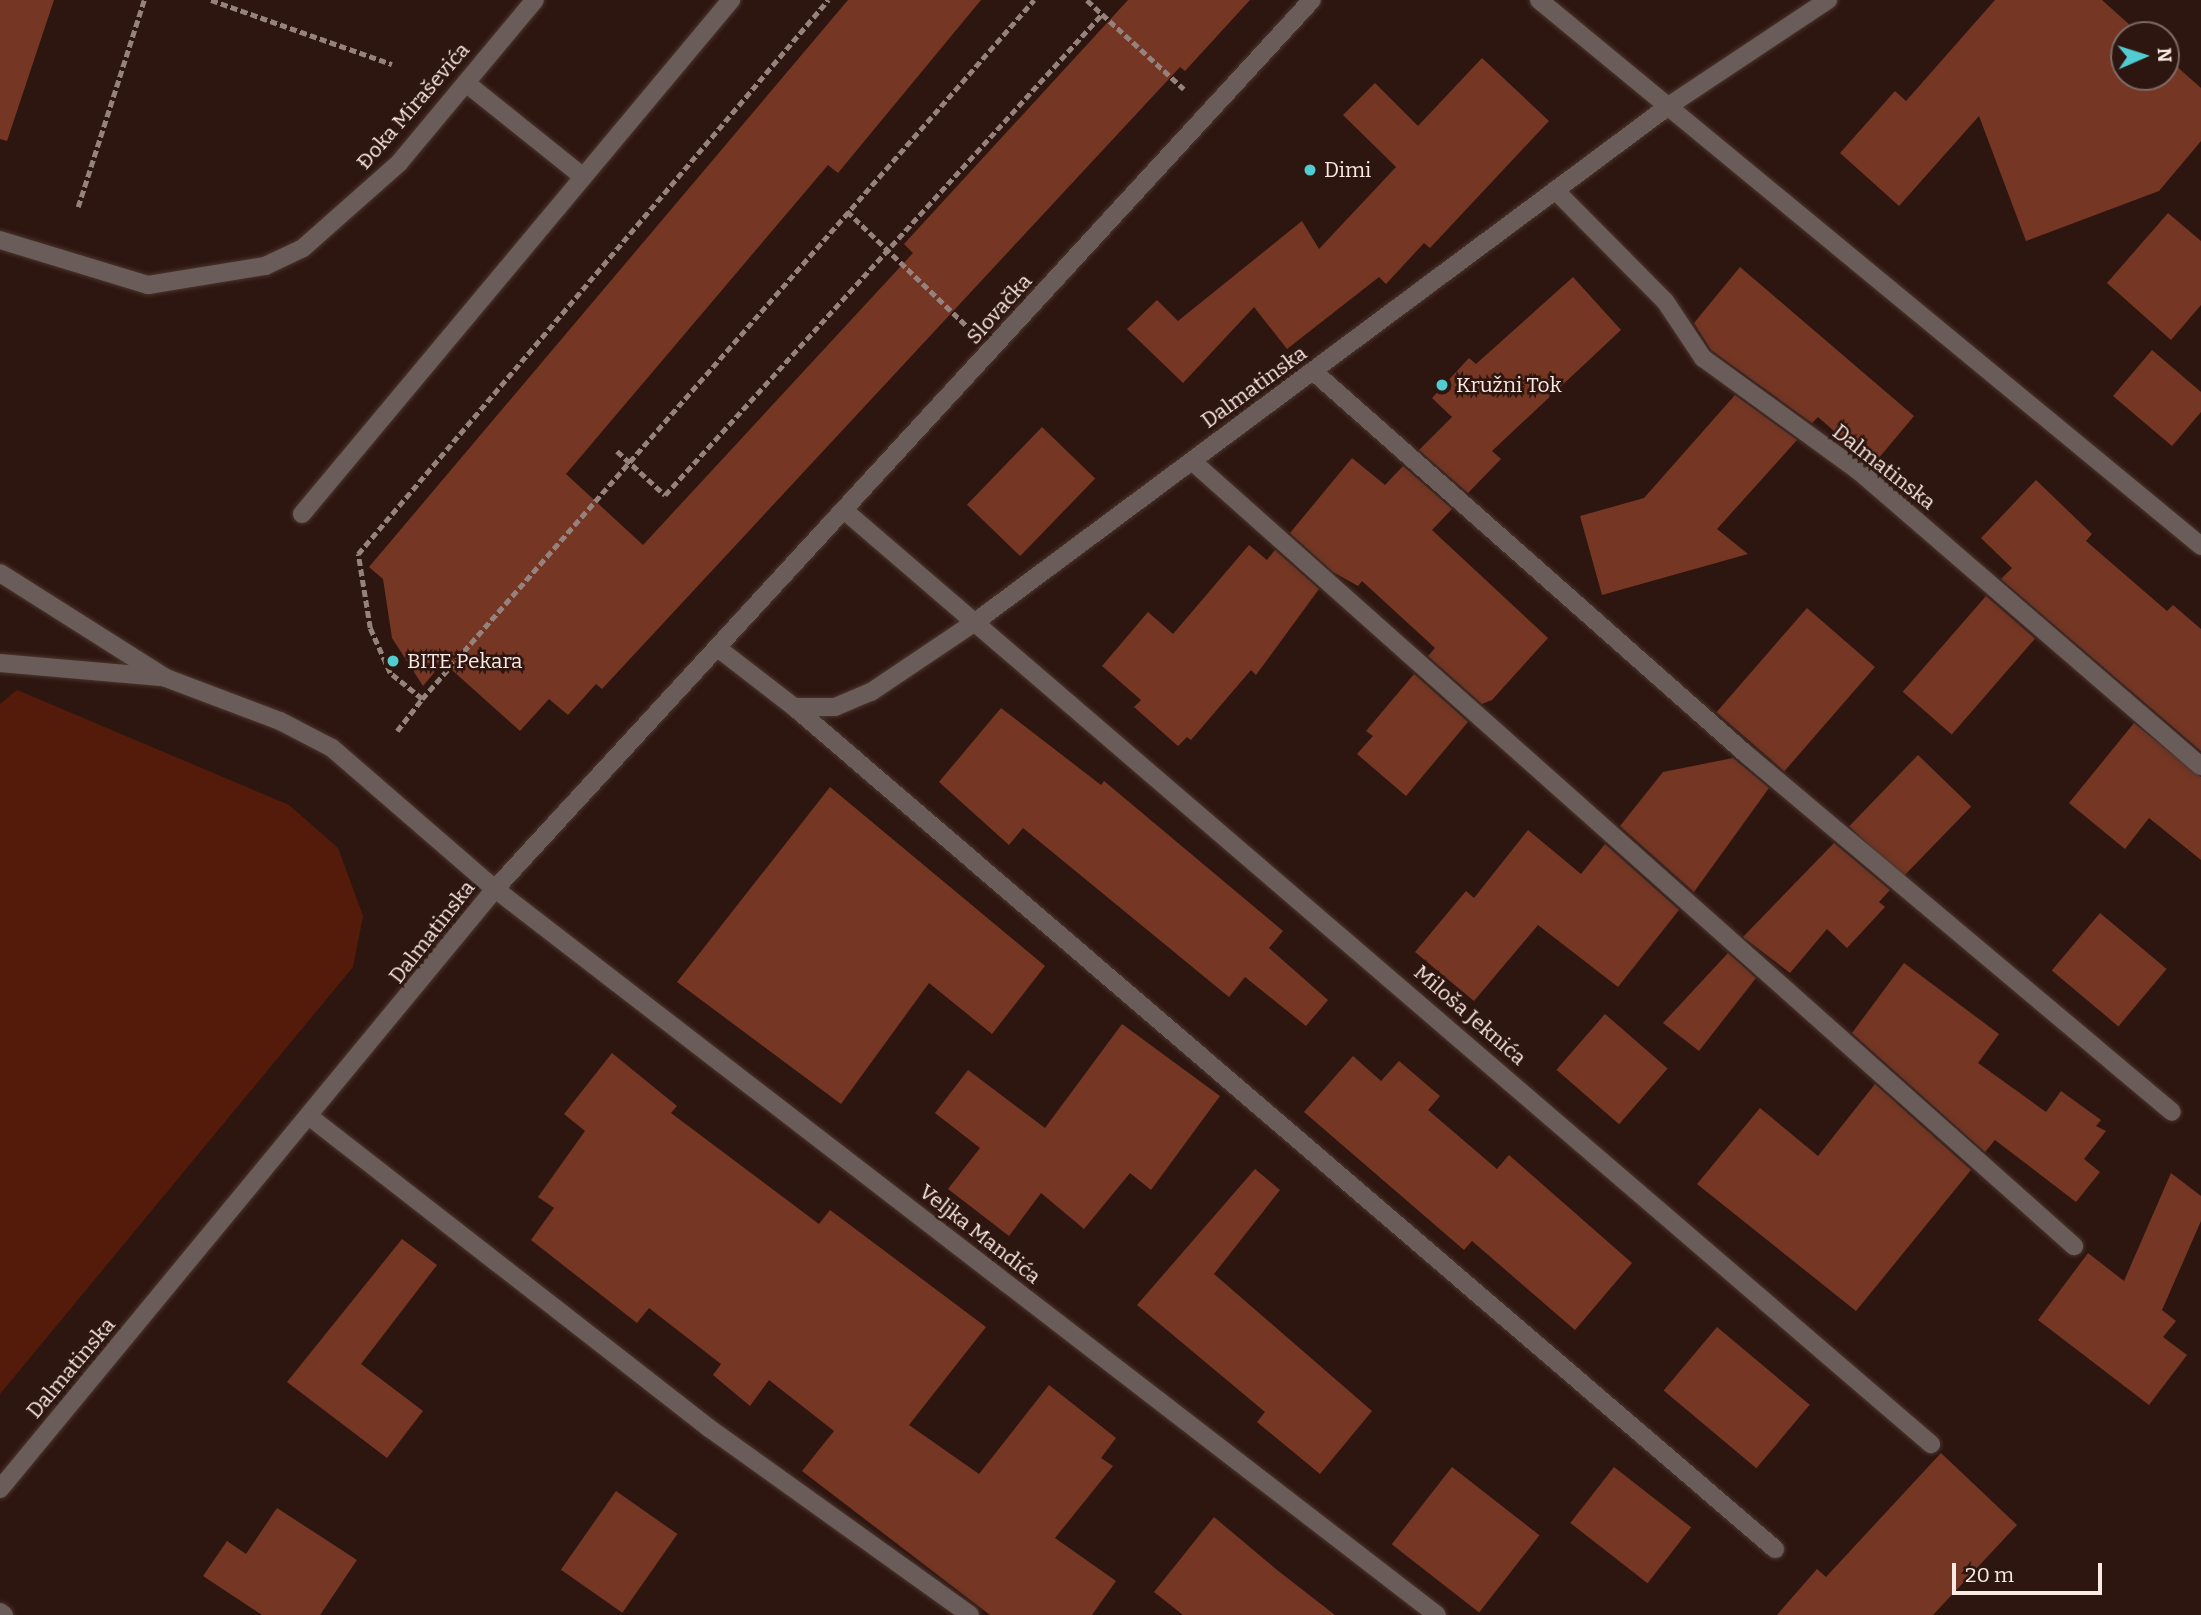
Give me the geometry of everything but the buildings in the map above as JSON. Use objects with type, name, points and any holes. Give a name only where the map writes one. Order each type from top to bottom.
[{"type":"street","name":"Đoka Miraševića","points":[[0,240],[148,285],[265,266],[303,248],[361,198],[466,83],[535,0]]},
{"type":"street","points":[[302,513],[581,175],[731,0]]},
{"type":"street","name":"Slovačka","points":[[719,649],[1312,0]]},
{"type":"street","points":[[1539,0],[1670,104],[2201,546]]},
{"type":"street","name":"Dalmatinska","points":[[794,707],[835,707],[871,692],[978,620],[1670,104],[1828,0]]},
{"type":"street","points":[[466,83],[581,175]]},
{"type":"street","name":"Dalmatinska","points":[[1555,190],[1665,302],[1693,347],[1720,373],[1860,472],[2201,766]]},
{"type":"street","points":[[1314,372],[1746,754],[2172,1112]]},
{"type":"street","points":[[1192,461],[2074,1246]]},
{"type":"street","points":[[845,511],[978,620]]},
{"type":"street","points":[[0,573],[166,678]]},
{"type":"street","name":"Miloša Jeknića","points":[[978,620],[1931,1444]]},
{"type":"street","points":[[719,649],[794,707],[1775,1549]]},
{"type":"street","name":"Dalmatinska","points":[[0,1489],[310,1117],[495,889],[719,649]]},
{"type":"street","points":[[0,663],[166,678]]},
{"type":"street","name":"Veljka Mandića","points":[[166,678],[280,721],[331,748],[495,889],[1437,1615]]},
{"type":"street","points":[[310,1117],[709,1428],[970,1615]]},
{"type":"path","points":[[78,207],[144,0]]},
{"type":"path","points":[[211,0],[392,64]]},
{"type":"path","points":[[422,699],[385,662],[370,628],[358,554],[828,0]]},
{"type":"path","points":[[397,731],[626,460],[1034,0]]},
{"type":"path","points":[[1087,0],[1191,96]]},
{"type":"path","points":[[617,451],[665,495],[1102,14]]},
{"type":"path","points":[[847,211],[967,326]]},
{"type":"shaded area","points":[[17,690],[289,805],[338,848],[363,916],[353,967],[0,1394],[0,704]]},
{"type":"place","name":"Dimi","points":[[1310,170]]},
{"type":"place","name":"Kružni Tok","points":[[1442,385]]},
{"type":"place","name":"BITE Pekara","points":[[393,661]]}]
